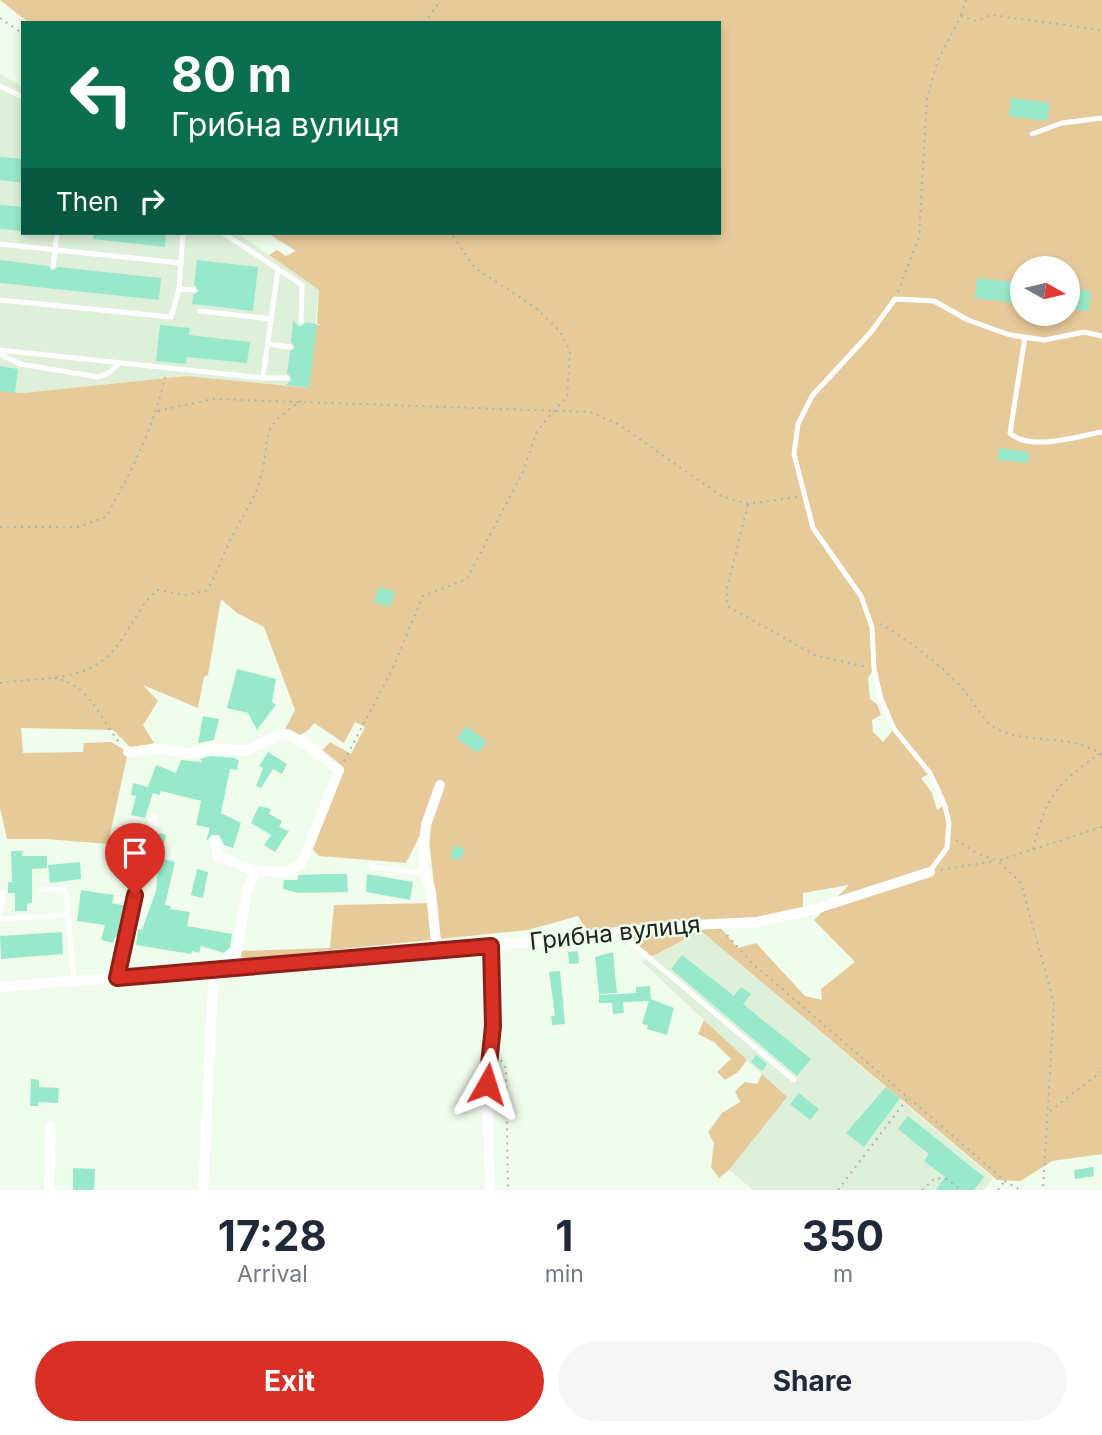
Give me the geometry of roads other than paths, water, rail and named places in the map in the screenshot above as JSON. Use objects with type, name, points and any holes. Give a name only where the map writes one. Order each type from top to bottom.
[{"type":"street","points":[[128,752],[158,749],[191,754],[209,748],[246,751],[274,737],[288,734],[339,770],[302,863],[286,872],[255,872],[217,856],[216,842]]},
{"type":"street","points":[[437,952],[431,892],[425,873],[425,830],[440,785]]},
{"type":"street","points":[[117,978],[154,818]]},
{"type":"street","points":[[203,1190],[218,967],[237,951],[247,891],[255,872]]},
{"type":"street","name":"Грибна вулиця","points":[[0,987],[218,967],[437,952],[757,922],[812,910],[930,872]]},
{"type":"street","points":[[490,1190],[487,1084],[491,1043],[491,946]]},
{"type":"street","points":[[237,951],[247,965]]},
{"type":"street","points":[[49,1190],[51,1126]]},
{"type":"lane","points":[[0,86],[21,96]]},
{"type":"lane","points":[[1032,134],[1062,123],[1102,118]]},
{"type":"lane","points":[[53,266],[57,235]]},
{"type":"lane","points":[[0,300],[171,317],[179,289],[183,235]]},
{"type":"lane","points":[[226,235],[302,285],[301,322]]},
{"type":"lane","points":[[0,244],[180,263]]},
{"type":"lane","points":[[263,378],[278,269]]},
{"type":"lane","points":[[179,289],[194,290]]},
{"type":"lane","points":[[930,872],[947,848],[945,806],[930,773],[894,729],[881,698],[874,669],[872,627],[860,596],[813,528],[794,454],[797,424],[812,396],[871,332],[895,299],[934,301],[968,320],[1025,337],[1045,340],[1084,332],[1102,336]]},
{"type":"lane","points":[[200,311],[271,319]]},
{"type":"lane","points":[[1025,337],[1010,433],[1016,439],[1037,442],[1102,432]]},
{"type":"lane","points":[[268,344],[290,347]]},
{"type":"lane","points":[[0,352],[20,363],[98,377],[109,373],[119,363]]},
{"type":"lane","points":[[0,352],[263,378],[287,378]]},
{"type":"lane","points":[[372,867],[425,873]]},
{"type":"lane","points":[[41,890],[64,890],[74,982]]},
{"type":"lane","points":[[0,914],[3,892]]},
{"type":"lane","points":[[0,919],[67,915]]},
{"type":"lane","points":[[620,933],[794,1080]]}]
